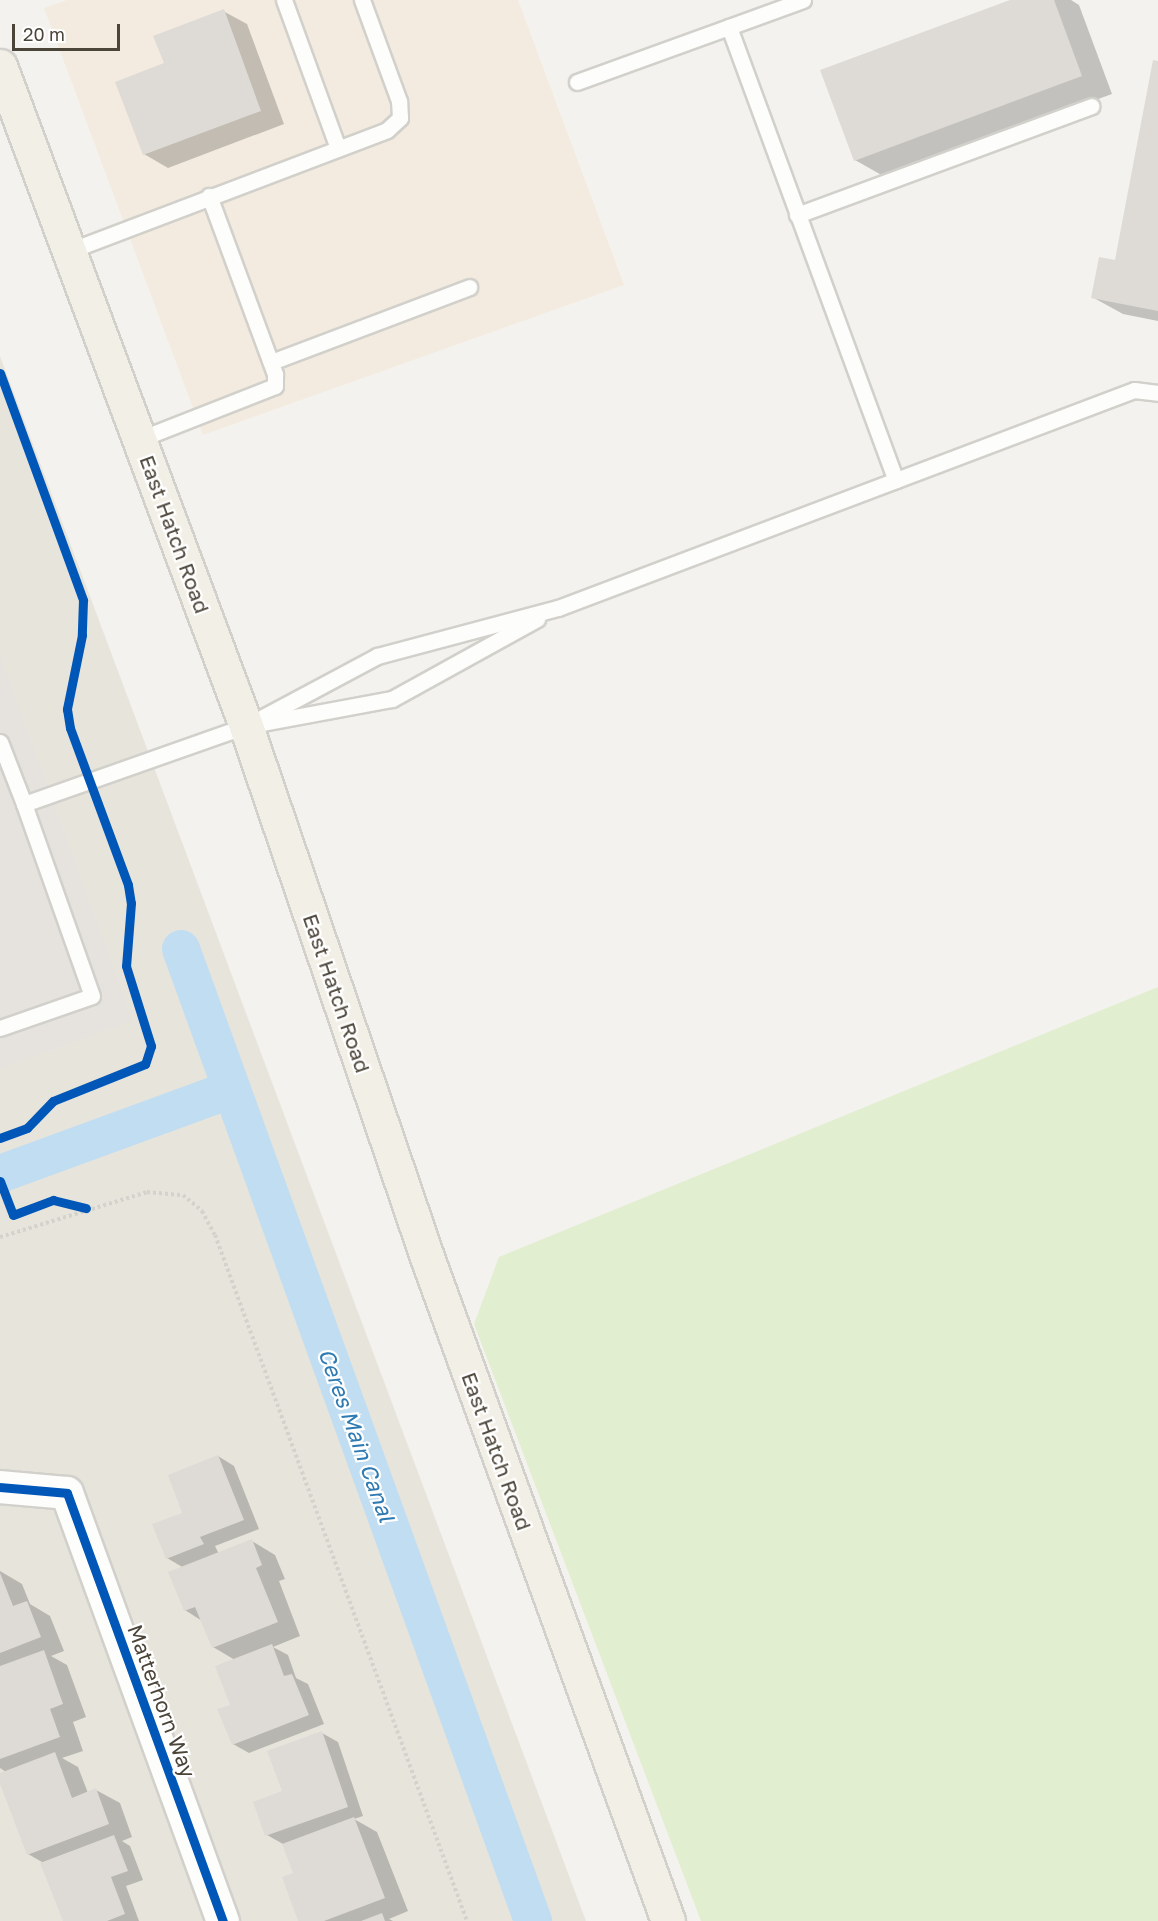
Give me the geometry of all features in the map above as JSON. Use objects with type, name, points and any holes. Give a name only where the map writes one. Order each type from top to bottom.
[{"type":"main road","name":"East Hatch Road","points":[[0,66],[246,726],[427,1257],[668,1921]]},
{"type":"street","name":"Matterhorn Way","points":[[0,1487],[67,1493],[223,1921]]},
{"type":"lane","points":[[284,0],[338,148]]},
{"type":"lane","points":[[69,251],[387,130],[400,118],[399,101],[362,0]]},
{"type":"lane","points":[[577,82],[802,0]]},
{"type":"lane","points":[[729,27],[896,480]]},
{"type":"lane","points":[[797,215],[1092,106]]},
{"type":"lane","points":[[140,439],[275,386],[271,362],[209,196]]},
{"type":"lane","points":[[271,362],[469,286]]},
{"type":"lane","points":[[246,726],[376,656],[558,608],[1134,390],[1158,393]]},
{"type":"lane","points":[[24,804],[246,726],[392,699],[558,608]]},
{"type":"lane","points":[[0,742],[92,996],[0,1028]]},
{"type":"path","points":[[0,1237],[86,1208],[147,1192],[170,1192],[194,1203],[208,1221],[467,1921]]},
{"type":"path","points":[[64,1203],[86,1208]]},
{"type":"shaded area","points":[[67,0],[518,0],[624,285],[203,435],[44,8]]},
{"type":"shaded area","points":[[0,356],[586,1921],[0,1921]]},
{"type":"shaded area","points":[[0,655],[133,1021],[0,1068]]},
{"type":"green space","points":[[1158,987],[1158,1921],[701,1921],[474,1324],[499,1257]]},
{"type":"building","points":[[1010,0],[1054,0],[1082,76],[854,161],[820,70]]},
{"type":"building","points":[[224,9],[261,111],[143,155],[115,82],[164,63],[153,36]]},
{"type":"building","points":[[1153,60],[1158,61],[1158,311],[1091,298],[1099,257],[1115,260]]},
{"type":"building","points":[[218,1455],[244,1520],[200,1537],[204,1544],[166,1559],[152,1524],[182,1513],[168,1475]]},
{"type":"building","points":[[252,1539],[262,1565],[256,1568],[278,1622],[212,1648],[195,1607],[184,1611],[168,1572]]},
{"type":"building","points":[[0,1573],[13,1606],[27,1601],[41,1637],[0,1653]]},
{"type":"building","points":[[272,1644],[284,1676],[292,1674],[309,1715],[232,1745],[217,1709],[230,1705],[215,1666]]},
{"type":"building","points":[[44,1650],[63,1704],[50,1709],[60,1737],[0,1759],[0,1666]]},
{"type":"building","points":[[322,1731],[348,1807],[265,1836],[253,1802],[282,1791],[267,1751]]},
{"type":"building","points":[[55,1752],[72,1798],[96,1788],[109,1824],[27,1855],[0,1784],[0,1773]]},
{"type":"building","points":[[354,1817],[385,1898],[324,1921],[298,1921],[282,1877],[293,1873],[282,1844]]},
{"type":"building","points":[[114,1835],[128,1871],[111,1877],[125,1914],[107,1921],[63,1921],[40,1863]]},
{"type":"building","points":[[382,1913],[385,1921],[361,1921]]},
{"type":"waterway","name":"Ceres Main Canal","points":[[181,949],[533,1921]]},
{"type":"waterway","points":[[0,1174],[229,1090]]},
{"type":"cycle path","points":[[0,373],[83,600],[82,635],[67,709],[70,728],[128,885],[131,903],[126,966],[151,1046],[145,1064],[53,1101],[27,1128],[0,1138]]},
{"type":"cycle path","points":[[0,1181],[13,1215],[53,1200],[86,1208]]},
{"type":"cycle path","points":[[0,1487],[67,1493],[223,1921]]}]
